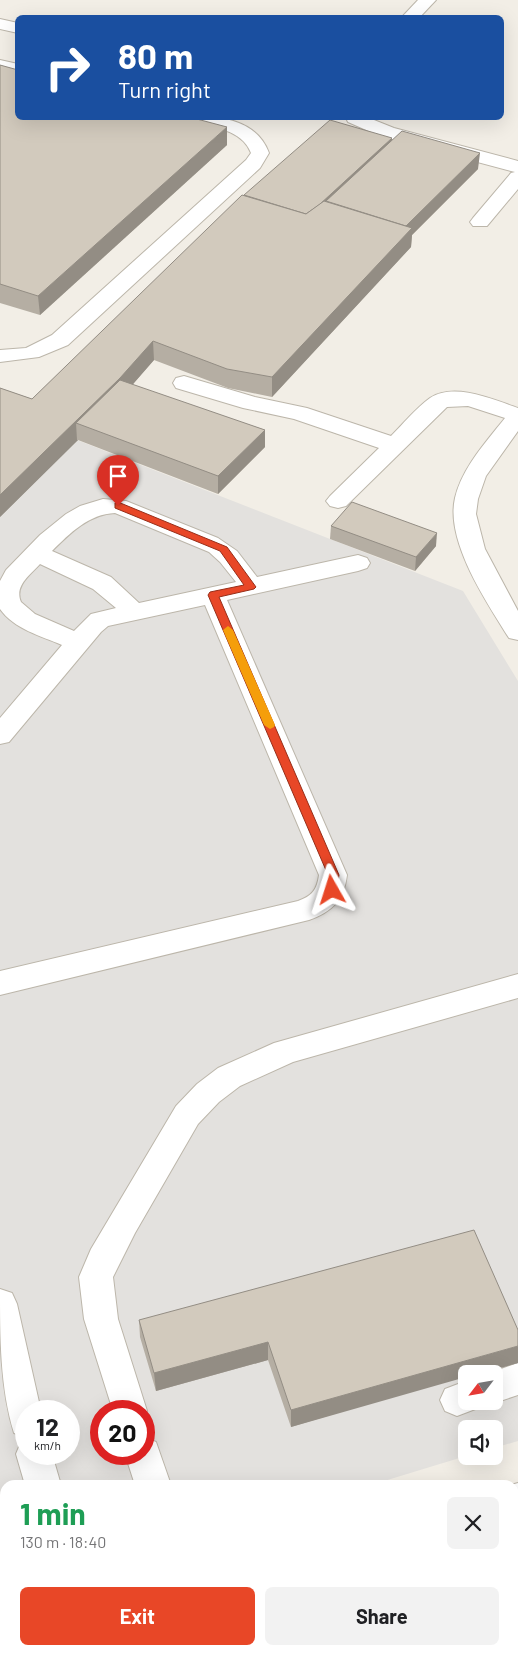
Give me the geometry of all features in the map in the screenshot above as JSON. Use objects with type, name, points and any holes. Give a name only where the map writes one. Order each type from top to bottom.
[{"type":"street","points":[[412,15],[428,0]]},
{"type":"street","points":[[0,24],[15,27]]},
{"type":"street","points":[[0,65],[15,69]]},
{"type":"street","points":[[0,356],[24,355],[45,350],[60,340],[253,164],[260,153],[258,143],[248,133],[204,120]]},
{"type":"street","points":[[360,120],[387,132],[518,167]]},
{"type":"street","points":[[480,222],[518,177]]},
{"type":"street","points":[[184,383],[251,404],[299,413],[394,445]]},
{"type":"street","points":[[338,501],[439,402],[450,397],[518,415],[476,474],[465,501],[468,532],[477,561],[518,632]]},
{"type":"street","points":[[80,642],[21,617],[12,609],[7,598],[8,587],[15,576],[75,517],[88,509],[106,504],[118,506],[223,549],[251,587]]},
{"type":"street","points":[[38,554],[107,584],[121,596],[133,612]]},
{"type":"street","points":[[0,735],[100,620],[358,563]]},
{"type":"street","points":[[0,983],[299,912],[326,900],[332,890],[333,875],[214,595]]},
{"type":"street","points":[[127,1400],[101,1319],[96,1277],[103,1259],[119,1230],[187,1115],[208,1093],[229,1077],[285,1052],[518,986]]},
{"type":"street","points":[[0,1304],[21,1400]]},
{"type":"street","points":[[503,1384],[518,1379]]},
{"type":"street","points":[[37,1465],[42,1480]]},
{"type":"street","points":[[147,1465],[151,1480]]},
{"type":"shaded area","points":[[77,440],[463,591],[518,681],[518,1441],[503,1445],[503,1420],[458,1420],[458,1458],[387,1480],[0,1480],[0,516]]},
{"type":"building","points":[[0,65],[15,69],[15,120],[201,120],[227,127],[38,296],[0,284]]},
{"type":"building","points":[[330,120],[392,138],[319,205],[306,214],[244,195]]},
{"type":"building","points":[[402,131],[480,153],[406,226],[326,201]]},
{"type":"building","points":[[242,195],[306,214],[324,201],[412,228],[272,377],[227,369],[153,341],[120,378],[0,495],[0,388],[32,399]]},
{"type":"building","points":[[120,380],[265,430],[218,476],[76,423]]},
{"type":"building","points":[[352,502],[437,533],[416,557],[331,526]]},
{"type":"building","points":[[474,1230],[518,1330],[518,1346],[291,1410],[268,1342],[154,1373],[139,1320]]},
{"type":"slow traffic","points":[[228,630],[270,725]]},
{"type":"route","points":[[118,506],[223,549],[233,559],[251,587],[214,595],[333,875],[332,890]]}]
